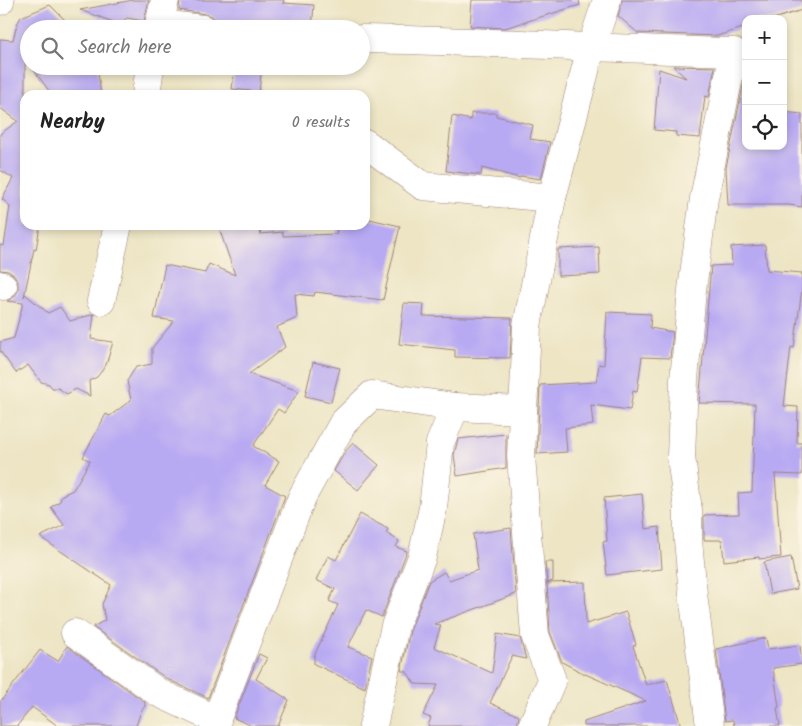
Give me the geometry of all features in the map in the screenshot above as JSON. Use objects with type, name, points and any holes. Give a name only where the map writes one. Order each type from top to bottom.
[{"type":"street","points":[[532,726],[552,680],[535,635],[521,456],[527,326],[552,198],[591,48],[607,0]]},
{"type":"street","points":[[370,39],[445,40],[591,48],[734,52],[704,198],[692,290],[684,380],[681,457],[688,510],[688,540],[693,594],[710,726]]},
{"type":"street","points":[[148,90],[149,75]]},
{"type":"street","points":[[370,148],[423,186],[552,198]]},
{"type":"street","points":[[101,301],[117,230]]},
{"type":"street","points":[[74,633],[159,693],[215,723],[302,497],[342,423],[372,395],[455,407],[523,410]]},
{"type":"street","points":[[373,726],[395,626],[422,557],[433,508],[440,443],[455,407]]},
{"type":"building","points":[[133,0],[149,0],[144,20],[127,18],[124,20],[108,20],[80,10]]},
{"type":"building","points":[[180,0],[284,0],[283,3],[314,5],[313,20],[215,20],[212,16],[205,14],[179,10]]},
{"type":"building","points":[[472,0],[579,0],[580,5],[505,28],[470,26]]},
{"type":"building","points":[[622,0],[802,0],[802,10],[786,15],[742,15],[742,28],[717,36],[638,33],[618,16]]},
{"type":"building","points":[[50,5],[65,20],[20,20],[20,75],[25,75],[25,90],[20,90],[20,230],[39,230],[24,297],[25,294],[48,313],[60,307],[70,321],[94,314],[91,339],[113,342],[106,365],[97,377],[89,381],[90,396],[76,389],[67,394],[58,388],[52,388],[49,384],[41,382],[28,365],[16,373],[0,351],[0,342],[14,338],[23,303],[7,301],[14,297],[18,291],[18,282],[14,275],[8,271],[0,270],[0,245],[4,246],[10,206],[2,199],[13,178],[0,170],[0,134],[18,121],[0,108],[0,39],[13,40],[21,17]]},
{"type":"building","points":[[673,66],[715,67],[709,97],[705,96],[700,138],[676,136],[676,132],[654,130],[659,69],[686,78]]},
{"type":"building","points":[[38,75],[98,75],[100,90],[48,90]]},
{"type":"building","points":[[234,75],[261,75],[259,90],[232,89]]},
{"type":"building","points":[[742,91],[742,150],[787,150],[787,112],[802,114],[802,207],[789,205],[728,205],[726,168]]},
{"type":"building","points":[[471,113],[496,113],[496,116],[533,125],[530,139],[550,142],[541,179],[521,176],[520,178],[482,168],[481,175],[446,171],[452,116],[471,120]]},
{"type":"building","points":[[370,219],[400,226],[383,300],[315,292],[314,296],[295,294],[297,318],[277,327],[285,347],[249,374],[299,391],[284,413],[278,409],[253,446],[279,461],[265,485],[285,496],[208,698],[167,679],[93,627],[105,620],[102,604],[111,585],[40,537],[64,525],[51,507],[60,501],[62,495],[73,490],[90,461],[83,457],[106,414],[110,416],[131,400],[127,381],[136,367],[152,364],[152,348],[174,321],[154,318],[165,265],[205,273],[209,264],[235,275],[220,230],[261,230],[260,234],[283,232],[283,236],[336,234],[337,230],[370,230]]},
{"type":"building","points":[[765,245],[767,270],[802,273],[802,289],[794,348],[791,347],[784,406],[798,407],[797,443],[802,443],[802,475],[775,474],[781,557],[759,559],[759,557],[724,561],[722,540],[704,540],[704,515],[739,514],[738,493],[752,492],[755,404],[699,403],[711,266],[732,265],[731,247]]},
{"type":"building","points":[[599,247],[600,274],[558,276],[558,249]]},
{"type":"building","points":[[404,303],[424,304],[423,316],[512,318],[510,358],[455,357],[455,350],[399,344]]},
{"type":"building","points":[[607,312],[651,314],[650,328],[673,332],[670,358],[642,357],[637,392],[633,391],[630,410],[591,405],[593,425],[565,428],[567,452],[537,454],[540,385],[596,382],[599,364],[604,365]]},
{"type":"building","points":[[313,362],[340,368],[331,402],[305,396]]},
{"type":"building","points":[[506,434],[506,468],[457,476],[454,455],[458,439]]},
{"type":"building","points":[[353,443],[379,465],[358,490],[334,471],[345,452]]},
{"type":"building","points":[[642,494],[645,529],[659,527],[662,569],[607,575],[603,542],[607,541],[604,498]]},
{"type":"building","points":[[360,514],[388,529],[386,533],[399,541],[396,547],[407,551],[382,617],[366,610],[348,647],[372,656],[365,688],[314,664],[314,656],[338,605],[329,601],[335,589],[316,580],[328,556],[336,560]]},
{"type":"building","points":[[511,528],[516,594],[434,624],[441,625],[434,647],[492,673],[497,634],[520,638],[526,659],[512,656],[490,703],[519,716],[517,726],[428,726],[431,718],[423,715],[438,685],[415,684],[406,671],[401,671],[410,631],[429,581],[444,572],[449,580],[478,570],[473,534]]},
{"type":"building","points":[[791,557],[797,589],[770,594],[764,562]]},
{"type":"building","points":[[545,562],[553,562],[553,581],[547,583]]},
{"type":"building","points":[[585,582],[586,624],[626,612],[636,645],[633,646],[646,685],[667,680],[681,726],[584,726],[584,722],[646,701],[562,662],[550,632],[547,583]]},
{"type":"building","points":[[766,638],[768,649],[800,645],[802,664],[773,668],[780,726],[734,726],[733,720],[725,721],[716,649]]},
{"type":"building","points":[[67,646],[145,702],[136,726],[58,726],[32,707],[17,726],[0,726],[0,702],[40,650],[58,661]]},
{"type":"building","points":[[259,654],[267,658],[256,679],[289,700],[278,726],[252,726],[234,718]]}]
